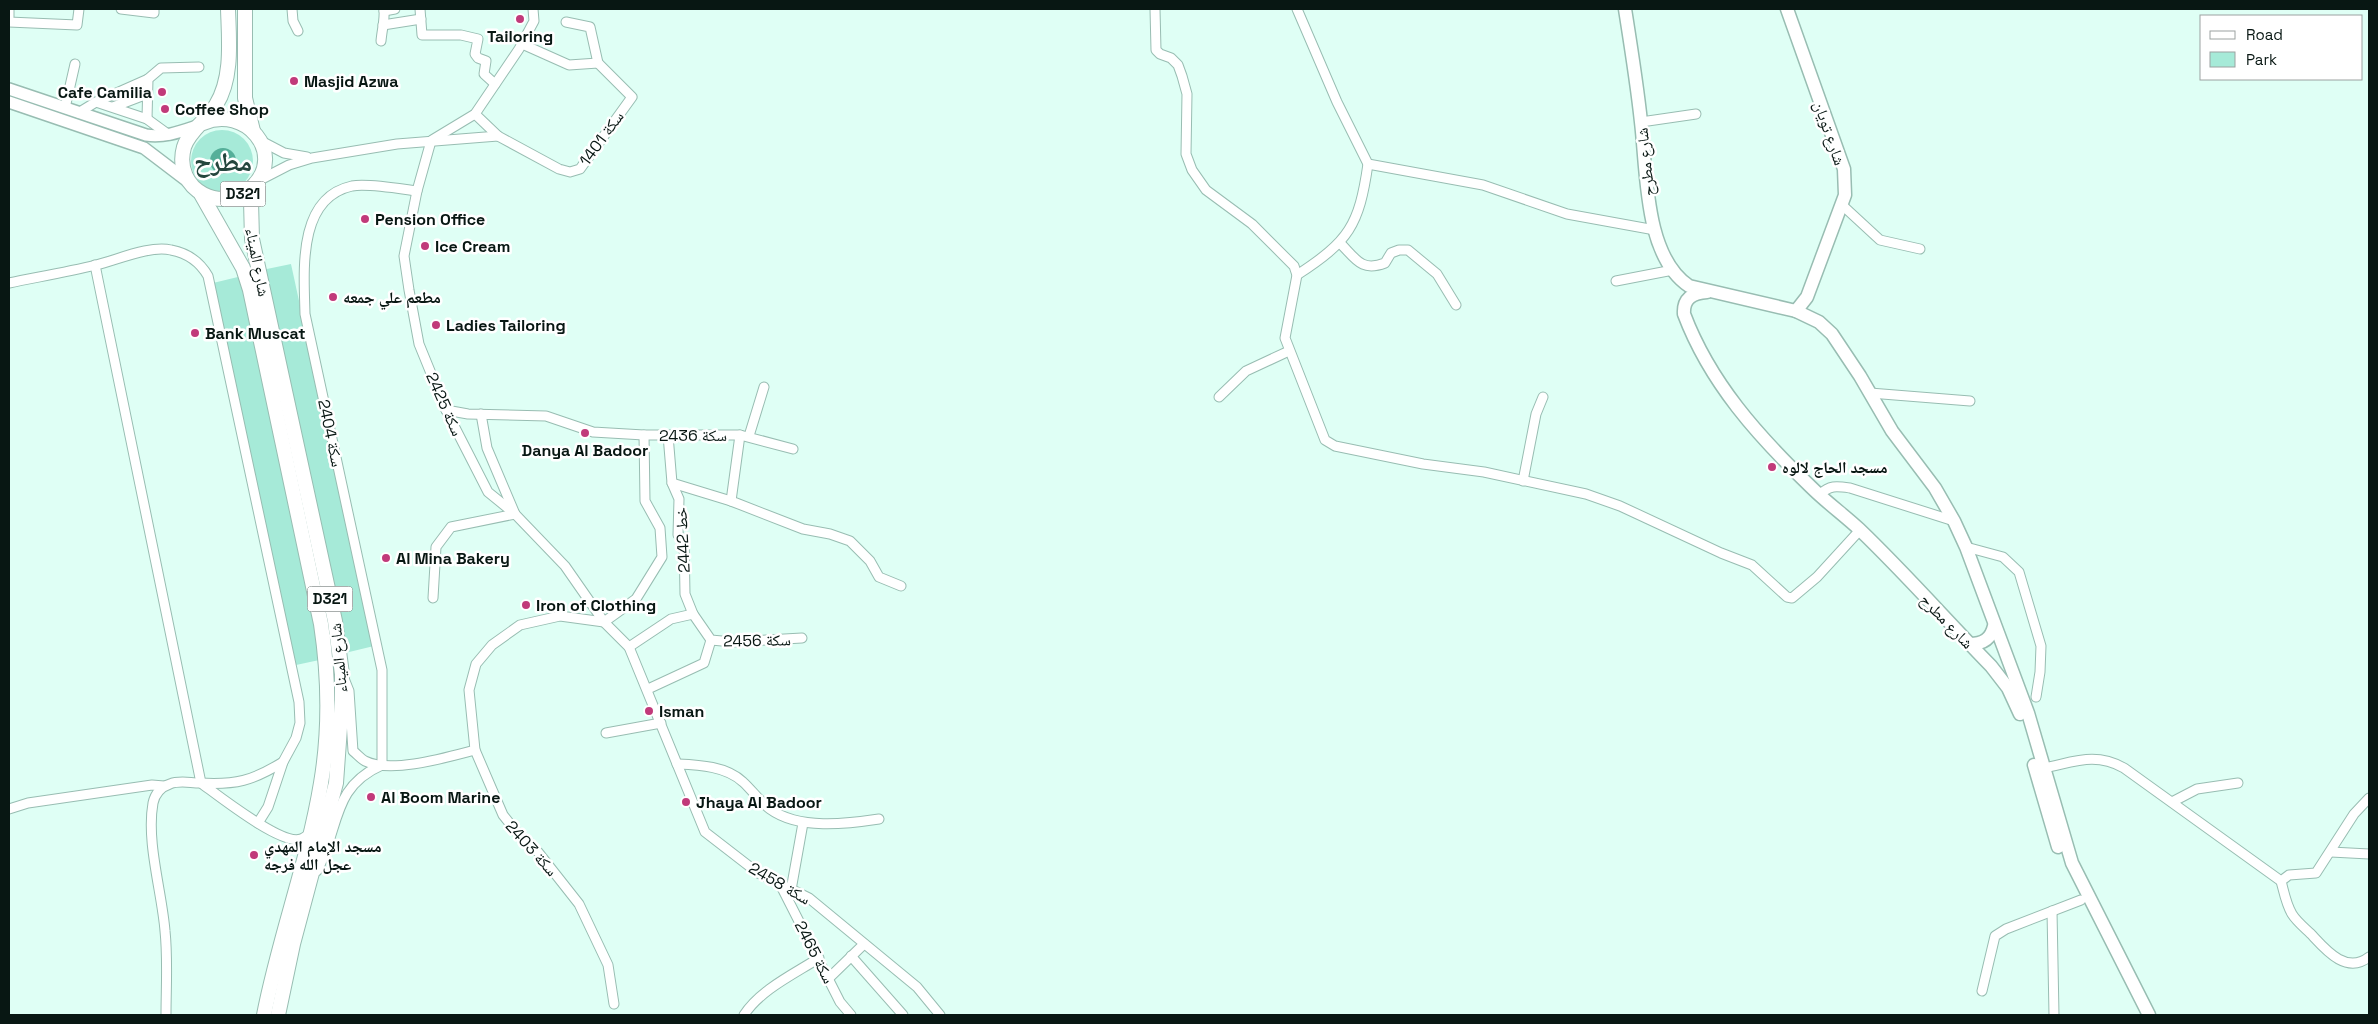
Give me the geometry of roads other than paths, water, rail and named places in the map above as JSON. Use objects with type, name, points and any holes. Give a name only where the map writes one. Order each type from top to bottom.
[{"type":"main road","name":"D321","points":[[228,9],[229,47],[226,87],[202,124],[190,135],[184,147],[182,161],[186,175],[197,190],[226,200],[248,192],[257,182],[264,160],[244,98],[245,9]]},
{"type":"main road","name":"شارع مطرح","points":[[1625,9],[1641,122],[1650,208],[1655,230],[1673,270],[1690,286],[1707,292],[1796,311],[1819,322],[1832,334],[1892,431],[1935,488],[1966,547],[1994,626],[2032,705],[2043,768],[2066,846],[2079,879],[2148,1015]]},
{"type":"main road","name":"شارع تويان","points":[[1787,9],[1844,169],[1845,195],[1807,297],[1796,311]]},
{"type":"main road","points":[[202,124],[224,118],[235,120],[256,135]]},
{"type":"main road","name":"شارع الميناء","points":[[257,182],[250,210],[252,239],[335,621],[342,674],[341,726],[336,783],[293,944],[278,1015]]},
{"type":"main road","name":"شارع الميناء","points":[[197,190],[243,268],[250,290],[321,624],[328,674],[327,725],[322,782],[311,833],[280,941],[264,1015]]},
{"type":"main road","name":"شارع مطرح","points":[[1707,292],[1694,294],[1689,298],[1684,308],[1686,320],[1708,363],[1747,422],[1820,495],[1860,530],[2000,677],[2014,701],[2024,727],[2058,846],[2081,900],[2140,1015]]},
{"type":"main road","points":[[1970,644],[1983,642],[1989,638],[1994,626]]},
{"type":"street","points":[[9,9],[9,17]]},
{"type":"street","points":[[9,22],[77,25],[79,9]]},
{"type":"street","points":[[121,9],[154,11]]},
{"type":"street","points":[[292,9],[293,21],[298,31]]},
{"type":"street","points":[[381,41],[385,21],[384,10],[396,9]]},
{"type":"street","points":[[420,9],[422,35],[461,35],[478,38],[475,54],[478,58],[486,61],[484,74],[495,84]]},
{"type":"street","points":[[431,141],[475,114],[522,44],[534,21],[533,9]]},
{"type":"street","points":[[1155,9],[1156,50],[1160,54],[1171,58],[1178,65],[1187,94],[1186,154],[1192,170],[1206,190],[1252,224],[1271,245],[1288,258],[1297,275],[1285,338],[1288,351],[1325,440],[1335,446],[1423,464],[1484,472],[1586,494],[1620,506],[1720,553],[1752,565],[1787,597],[1792,598],[1817,577],[1860,530]]},
{"type":"street","points":[[1297,9],[1337,102],[1368,164],[1363,201],[1353,223],[1340,243],[1323,258],[1297,275]]},
{"type":"street","points":[[383,25],[421,19]]},
{"type":"street","points":[[522,44],[569,66],[598,63],[590,27],[566,22]]},
{"type":"street","name":"1401 سكة","points":[[475,114],[498,136],[564,171],[575,172],[580,169],[632,97],[598,63]]},
{"type":"street","points":[[65,108],[75,64]]},
{"type":"street","points":[[78,113],[96,102],[148,79],[161,68],[199,67]]},
{"type":"street","points":[[147,119],[148,79]]},
{"type":"street","points":[[9,89],[156,137],[169,135],[202,124]]},
{"type":"street","points":[[113,107],[147,94]]},
{"type":"street","points":[[9,102],[144,148],[197,190]]},
{"type":"street","points":[[96,102],[147,119],[169,135]]},
{"type":"street","points":[[1641,122],[1696,114]]},
{"type":"street","points":[[256,135],[284,153],[312,158]]},
{"type":"street","points":[[257,182],[289,165],[312,158],[431,141],[498,136]]},
{"type":"street","name":"سكة 2425","points":[[431,141],[417,191],[404,256],[419,344],[446,410],[488,492],[515,514],[564,566],[604,622]]},
{"type":"street","points":[[1368,164],[1483,185],[1566,214],[1655,230]]},
{"type":"street","name":"سكة 2404","points":[[382,765],[382,670],[306,314],[303,266],[311,222],[328,198],[352,186],[417,191]]},
{"type":"street","points":[[1841,204],[1880,240],[1920,249]]},
{"type":"street","points":[[1340,243],[1362,265],[1369,267],[1385,263],[1391,253],[1399,250],[1408,250],[1437,274],[1456,305]]},
{"type":"street","points":[[9,283],[95,265],[153,250],[170,249],[188,256],[203,267],[208,276],[299,702],[300,723],[296,738],[283,762],[271,798],[258,823]]},
{"type":"street","points":[[95,265],[201,783],[258,823],[289,839],[301,840],[311,833]]},
{"type":"street","points":[[1616,281],[1673,270]]},
{"type":"street","points":[[1219,397],[1246,371],[1288,351]]},
{"type":"street","points":[[764,388],[745,435],[793,449]]},
{"type":"street","points":[[1870,393],[1970,401]]},
{"type":"street","points":[[1523,481],[1536,414],[1543,397]]},
{"type":"street","name":"سكة 2436","points":[[446,410],[481,414],[546,416],[593,432],[644,435],[745,435],[731,501]]},
{"type":"street","points":[[433,598],[436,547],[451,527],[515,514],[487,448],[481,414]]},
{"type":"street","points":[[604,622],[636,599],[662,557],[660,528],[646,501],[644,435]]},
{"type":"street","name":"2442 خط","points":[[668,435],[672,483],[679,499],[678,535],[684,540],[685,594],[693,614]]},
{"type":"street","points":[[672,483],[731,501],[803,529],[830,534],[850,542],[870,561],[879,577],[901,586]]},
{"type":"street","points":[[1820,495],[1828,487],[1850,488],[1954,521]]},
{"type":"street","points":[[1966,547],[2003,556],[2019,572],[2041,646],[2040,672],[2032,705]]},
{"type":"street","points":[[629,647],[671,619],[693,614]]},
{"type":"street","name":"سكة 2456","points":[[693,614],[712,640],[733,642],[802,638]]},
{"type":"street","name":"سكة 2403","points":[[604,622],[560,616],[520,625],[492,645],[476,664],[469,690],[475,750],[503,815],[520,836],[538,852],[579,904],[608,965],[614,1004]]},
{"type":"street","name":"سكة 2458","points":[[604,622],[629,647],[648,689],[705,832],[758,873],[781,886],[809,898],[917,987],[940,1015]]},
{"type":"street","name":"سكة 2456","points":[[648,689],[704,663],[712,640]]},
{"type":"street","points":[[342,674],[349,691],[353,751],[365,761],[382,765],[418,763],[475,750]]},
{"type":"street","points":[[606,732],[661,723]]},
{"type":"street","points":[[2043,768],[2096,758],[2110,760],[2124,768],[2281,881],[2285,900],[2292,915],[2334,958],[2346,962],[2356,962],[2369,957]]},
{"type":"street","points":[[9,809],[37,801],[152,785],[164,786],[182,782],[201,783],[247,780],[260,776],[283,762]]},
{"type":"street","points":[[677,764],[710,766],[741,780],[770,810],[803,823],[842,824],[879,819]]},
{"type":"street","points":[[310,884],[327,853],[337,816],[350,787],[358,778],[382,765]]},
{"type":"street","points":[[2172,802],[2197,789],[2238,783]]},
{"type":"street","points":[[164,786],[153,800],[152,815],[166,933],[166,1015]]},
{"type":"street","points":[[2281,881],[2289,875],[2316,873],[2354,814],[2369,798]]},
{"type":"street","points":[[791,890],[803,823]]},
{"type":"street","points":[[2330,852],[2369,854]]},
{"type":"street","name":"سكة 2465","points":[[781,886],[840,1002],[851,1015]]},
{"type":"street","points":[[1982,991],[1995,936],[2006,929],[2081,900]]},
{"type":"street","points":[[2052,911],[2054,1015]]},
{"type":"street","points":[[829,978],[864,944]]},
{"type":"street","points":[[851,956],[903,1015]]},
{"type":"street","points":[[744,1015],[748,1008],[764,994],[818,958]]},
{"type":"place","name":"Tailoring","points":[[520,19]]},
{"type":"place","name":"Masjid Azwa","points":[[294,81]]},
{"type":"place","name":"Cafe Camilia","points":[[162,92]]},
{"type":"place","name":"Coffee Shop","points":[[165,109]]},
{"type":"place","name":"Pension Office","points":[[365,219]]},
{"type":"place","name":"Ice Cream","points":[[425,246]]},
{"type":"place","name":"مطعم علي جمعه","points":[[333,297]]},
{"type":"place","name":"Ladies Tailoring","points":[[436,325]]},
{"type":"place","name":"Bank Muscat","points":[[195,333]]},
{"type":"place","name":"Danya Al Badoor","points":[[585,433]]},
{"type":"place","name":"مسجد الحاج لالوه","points":[[1772,467]]},
{"type":"place","name":"Al Mina Bakery","points":[[386,558]]},
{"type":"place","name":"Iron of Clothing","points":[[526,605]]},
{"type":"place","name":"Isman","points":[[649,711]]},
{"type":"place","name":"Al Boom Marine","points":[[371,797]]},
{"type":"place","name":"Jhaya Al Badoor","points":[[686,802]]},
{"type":"place","name":"مسجد الإمام المهدي عجل الله فرجه","points":[[254,855]]},
{"type":"district","name":"مطرح","points":[[223,162]]}]
